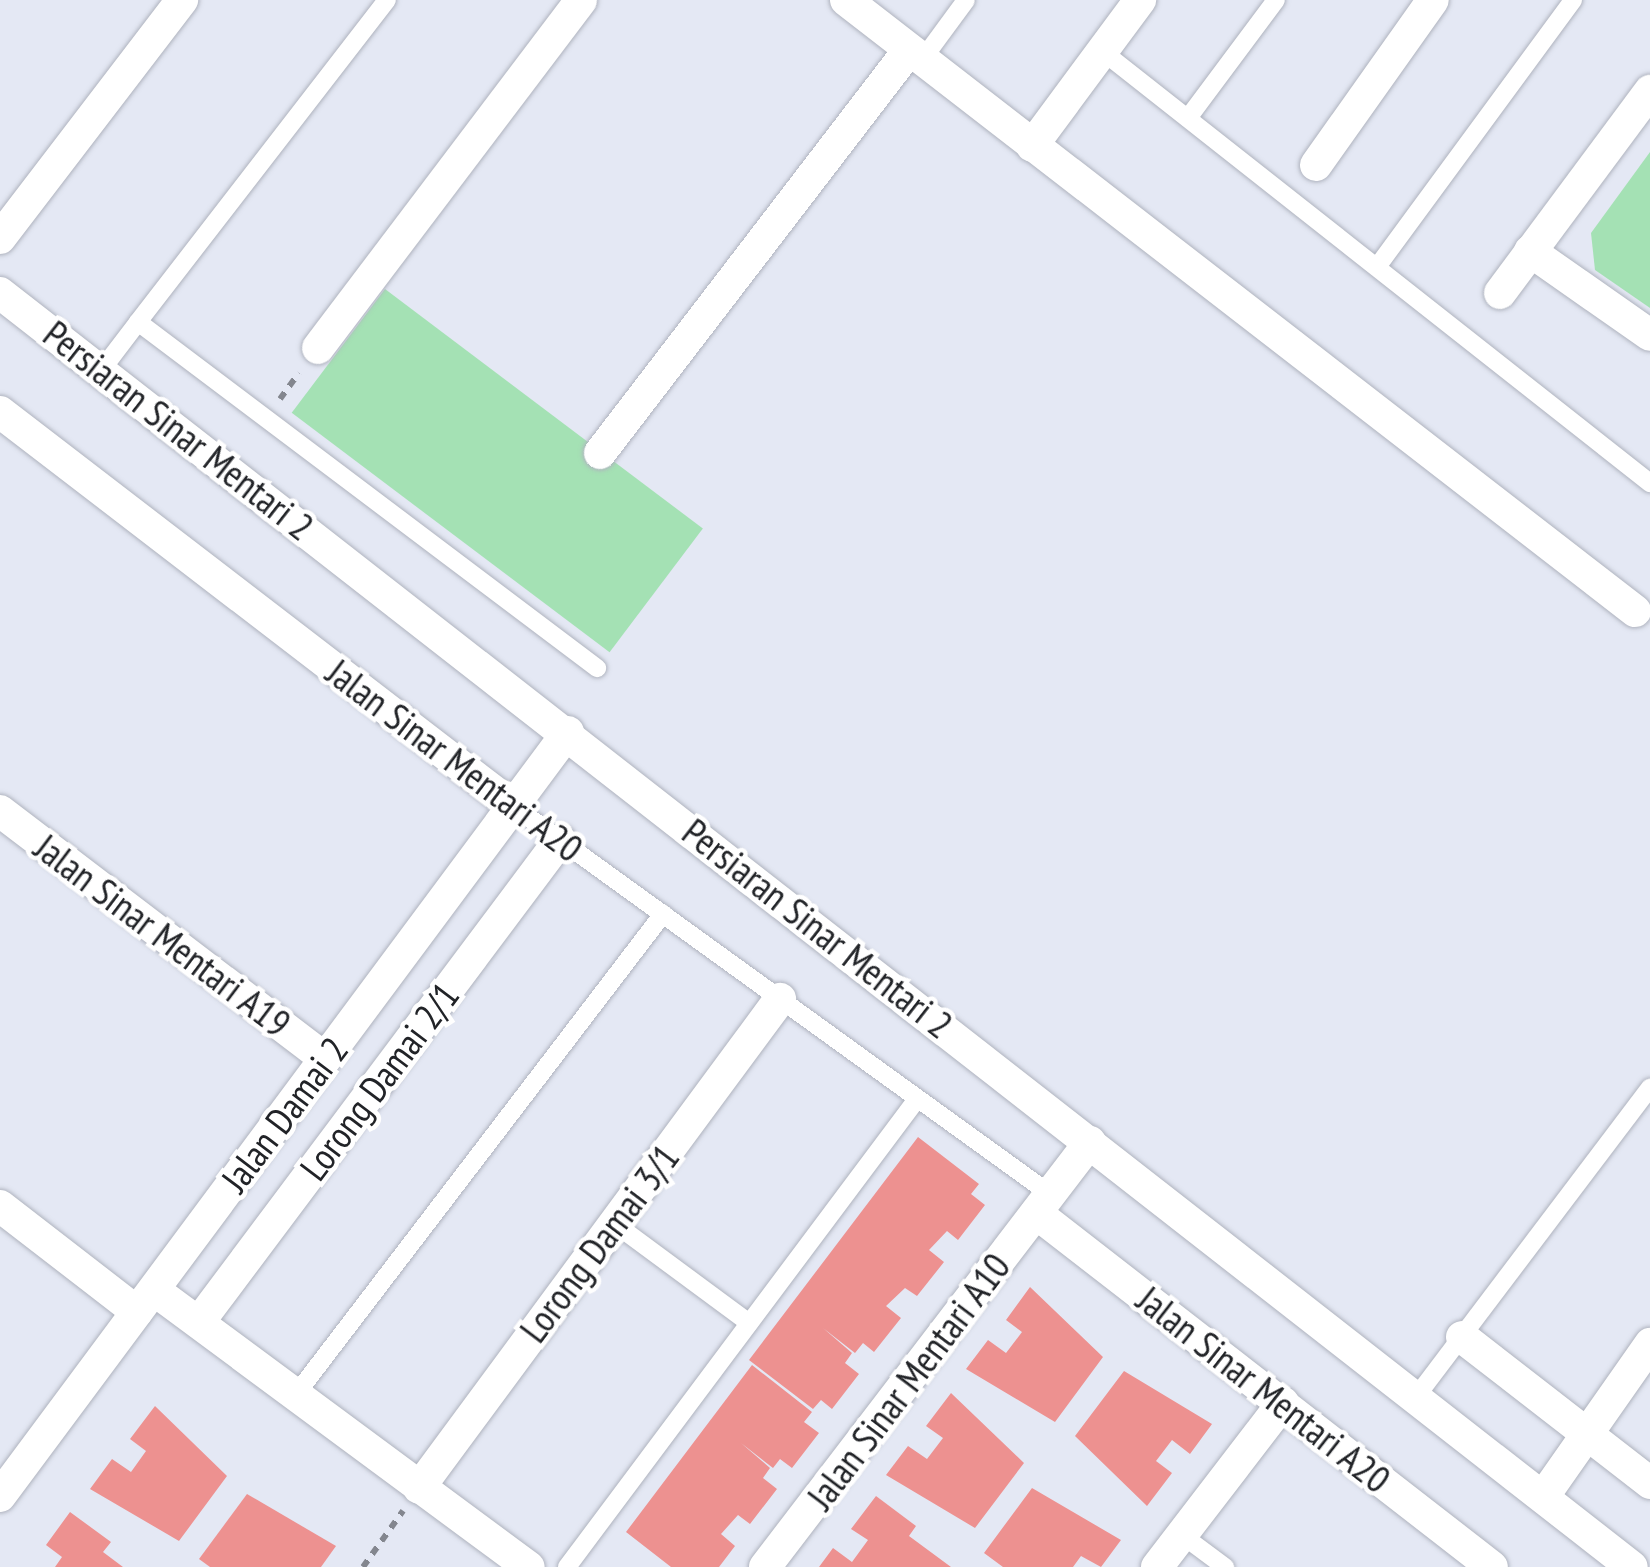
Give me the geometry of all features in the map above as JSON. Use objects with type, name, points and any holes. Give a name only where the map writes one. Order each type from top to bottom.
[{"type":"street","points":[[2,231],[182,0]]},
{"type":"street","points":[[318,348],[581,0]]},
{"type":"street","points":[[846,0],[1032,146],[1642,606]]},
{"type":"street","points":[[1032,146],[1140,0]]},
{"type":"street","points":[[1316,165],[1433,0]]},
{"type":"street","points":[[600,453],[916,55]]},
{"type":"street","points":[[1500,293],[1650,91]]},
{"type":"street","points":[[1530,251],[1650,335]]},
{"type":"street","name":"Persiaran Sinar Mentari 2","points":[[0,293],[102,368],[1632,1567]]},
{"type":"street","name":"Jalan Sinar Mentari A20","points":[[0,412],[513,806]]},
{"type":"street","name":"Jalan Damai 2","points":[[0,1496],[568,732]]},
{"type":"street","name":"Jalan Sinar Mentari A19","points":[[0,811],[326,1059]]},
{"type":"street","name":"Lorong Damai 2/1","points":[[199,1322],[560,840]]},
{"type":"street","name":"Lorong Damai 3/1","points":[[418,1488],[780,1000]]},
{"type":"street","name":"Jalan Sinar Mentari A10","points":[[765,1567],[1090,1142]]},
{"type":"street","name":"Jalan Sinar Mentari A20","points":[[1043,1203],[1283,1404],[1492,1567]]},
{"type":"street","points":[[0,1206],[146,1301],[199,1322],[529,1567]]},
{"type":"street","points":[[1462,1337],[1650,1483]]},
{"type":"street","points":[[1544,1497],[1650,1344]]},
{"type":"street","points":[[1157,1567],[1283,1404]]},
{"type":"lane","points":[[102,368],[387,0]]},
{"type":"lane","points":[[916,55],[966,0]]},
{"type":"lane","points":[[1188,118],[1276,0]]},
{"type":"lane","points":[[1377,267],[1573,0]]},
{"type":"lane","points":[[1102,51],[1650,483]]},
{"type":"lane","points":[[138,322],[597,668]]},
{"type":"lane","name":"Jalan Sinar Mentari A20","points":[[513,806],[917,1098],[1043,1203]]},
{"type":"lane","points":[[296,1393],[663,914]]},
{"type":"lane","points":[[1416,1397],[1650,1088]]},
{"type":"lane","points":[[566,1567],[917,1098]]},
{"type":"lane","points":[[614,1223],[749,1324]]},
{"type":"lane","points":[[1182,1535],[1225,1567]]},
{"type":"path","points":[[364,1567],[418,1488]]},
{"type":"green space","points":[[1650,152],[1650,308],[1595,270],[1591,233]]},
{"type":"green space","points":[[385,289],[703,529],[610,652],[292,413]]},
{"type":"building","points":[[918,1137],[979,1184],[971,1194],[985,1205],[958,1240],[947,1231],[929,1250],[944,1262],[917,1296],[905,1288],[886,1306],[901,1318],[874,1352],[863,1343],[855,1353],[823,1328],[852,1353],[845,1363],[859,1374],[832,1409],[821,1400],[813,1409],[749,1360]]},
{"type":"building","points":[[1030,1287],[1103,1357],[1055,1422],[966,1369],[988,1340],[1006,1353],[1022,1332],[1006,1320]]},
{"type":"building","points":[[752,1365],[812,1412],[804,1422],[819,1433],[792,1468],[780,1459],[773,1468],[741,1443],[770,1468],[763,1478],[777,1489],[750,1524],[738,1515],[721,1534],[735,1546],[719,1567],[671,1567],[626,1532]]},
{"type":"building","points":[[1124,1371],[1212,1424],[1190,1454],[1172,1440],[1156,1461],[1172,1473],[1147,1506],[1075,1436]]},
{"type":"building","points":[[951,1393],[1024,1463],[975,1528],[886,1475],[908,1446],[927,1459],[943,1438],[926,1426]]},
{"type":"building","points":[[155,1406],[227,1476],[179,1541],[90,1489],[112,1459],[131,1472],[146,1451],[130,1439]]},
{"type":"building","points":[[1032,1488],[1121,1540],[1101,1567],[1081,1556],[1073,1567],[1003,1567],[984,1553]]},
{"type":"building","points":[[247,1494],[336,1546],[321,1567],[210,1567],[199,1559]]},
{"type":"building","points":[[876,1496],[916,1526],[909,1536],[951,1567],[819,1567],[833,1548],[852,1562],[868,1540],[851,1529]]},
{"type":"building","points":[[70,1512],[111,1542],[103,1552],[123,1567],[55,1567],[62,1557],[46,1545]]}]
